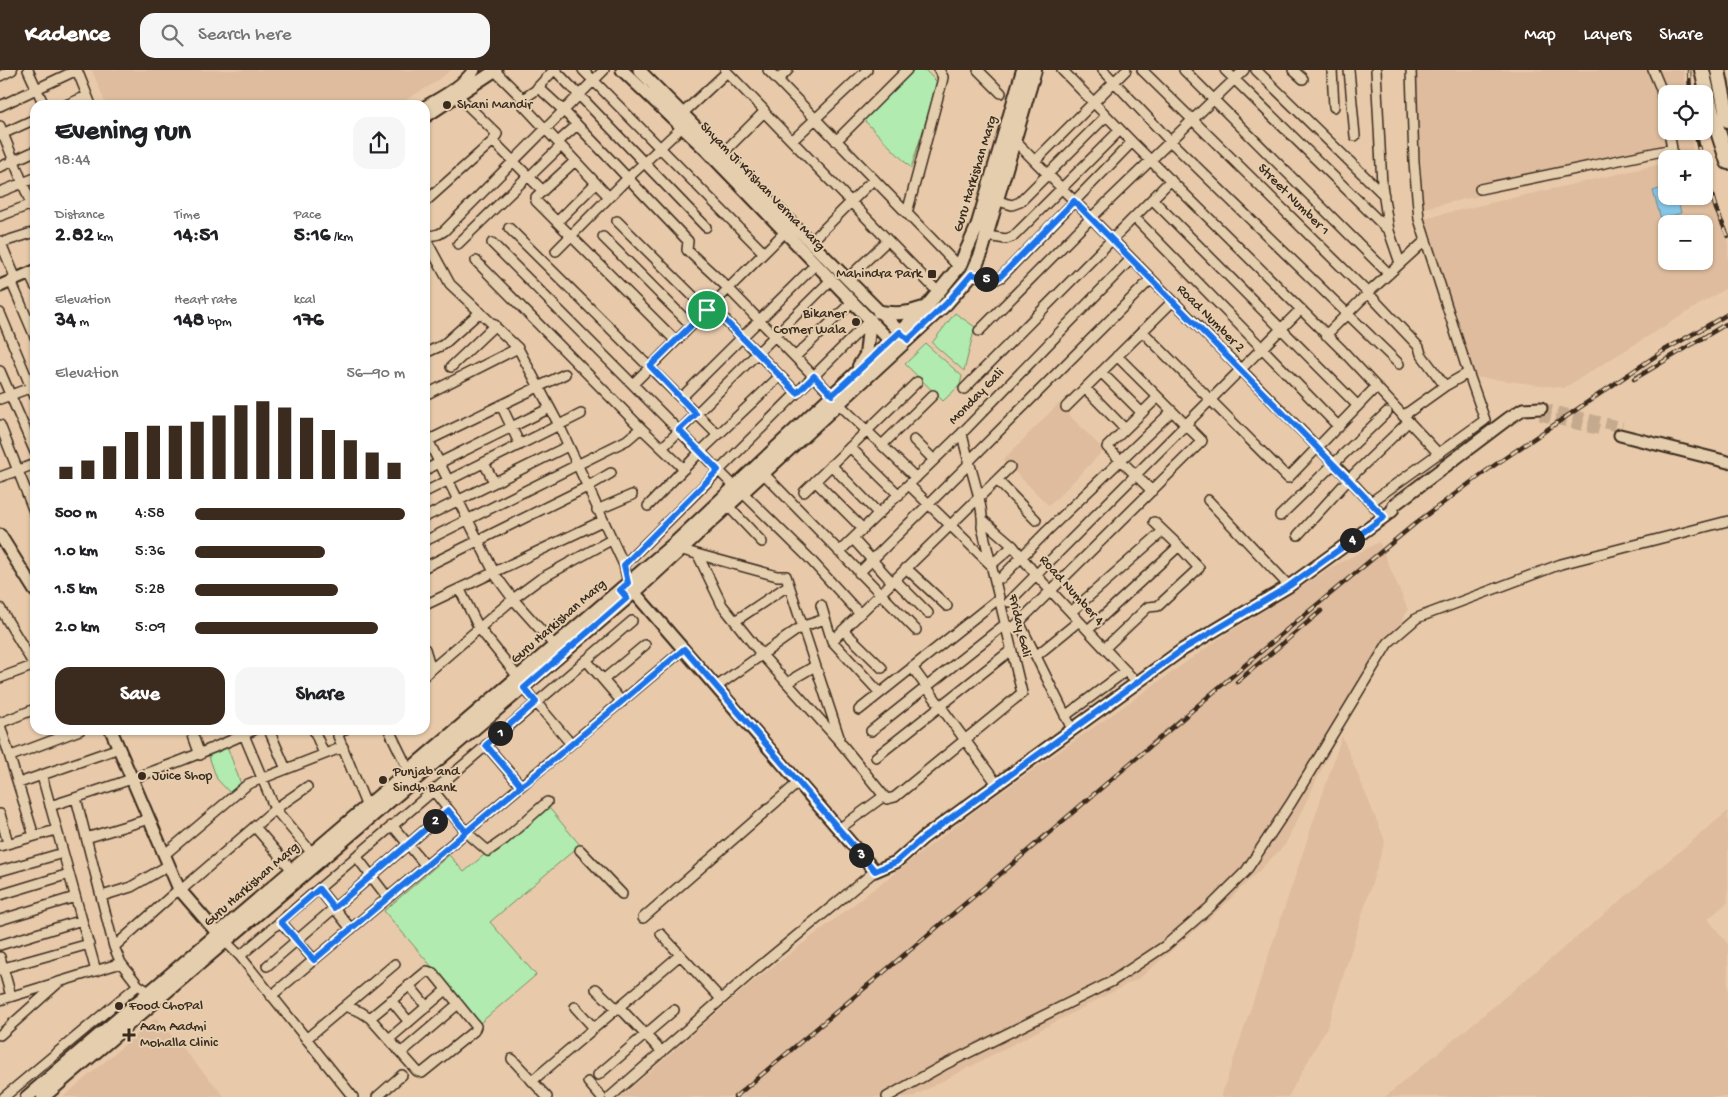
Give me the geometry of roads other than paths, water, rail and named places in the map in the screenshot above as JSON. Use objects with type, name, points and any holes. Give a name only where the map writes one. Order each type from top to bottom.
[{"type":"main road","name":"Guru Harkishan Marg","points":[[43,1097],[154,995],[221,937],[630,589],[676,542],[739,490],[899,340],[959,266],[977,227],[1023,70]]},
{"type":"main road","name":"Guru Harkishan Marg","points":[[221,937],[292,870],[367,806],[521,682],[555,646],[682,550],[729,507],[739,490],[764,474],[836,400],[854,375],[946,304],[972,274],[987,236],[1035,70]]},
{"type":"main road","points":[[1702,70],[1712,113],[1728,162]]},
{"type":"main road","points":[[1718,70],[1728,120]]},
{"type":"main road","points":[[854,375],[866,355],[875,316],[903,313],[927,306]]},
{"type":"main road","name":"Guru Harkishan Marg","points":[[27,1097],[154,995]]},
{"type":"street","points":[[0,76],[12,70]]},
{"type":"street","points":[[28,70],[42,100]]},
{"type":"street","points":[[0,106],[77,70],[89,100]]},
{"type":"street","points":[[463,82],[465,70]]},
{"type":"street","points":[[430,104],[463,82],[474,70]]},
{"type":"street","points":[[430,114],[496,70],[523,99],[555,70],[706,227]]},
{"type":"street","points":[[583,70],[764,252]]},
{"type":"street","points":[[430,237],[440,234],[604,70]]},
{"type":"street","name":"Shyam Ji Krishan Verma Marg","points":[[622,70],[682,127],[852,302],[875,316]]},
{"type":"street","points":[[768,70],[959,266]]},
{"type":"street","points":[[778,80],[788,70]]},
{"type":"street","points":[[792,141],[867,70]]},
{"type":"street","points":[[836,141],[907,70]]},
{"type":"street","points":[[907,213],[942,82],[943,77],[939,70]]},
{"type":"street","points":[[978,70],[1001,93]]},
{"type":"street","points":[[1062,70],[1326,334],[1438,454]]},
{"type":"street","points":[[1103,70],[1170,141],[1346,315],[1399,364]]},
{"type":"street","points":[[1035,161],[1126,70]]},
{"type":"street","name":"Street Number 1","points":[[1142,70],[1368,293],[1419,347],[1421,354],[1445,386]]},
{"type":"street","points":[[1184,70],[1389,274]]},
{"type":"street","points":[[1224,70],[1389,231]]},
{"type":"street","points":[[979,331],[1091,218],[1244,70]]},
{"type":"street","points":[[1256,70],[1384,195]]},
{"type":"street","points":[[1293,70],[1303,79]]},
{"type":"street","points":[[1332,70],[1334,107]]},
{"type":"street","points":[[1349,70],[1355,136]]},
{"type":"street","points":[[1376,70],[1384,195],[1389,231],[1400,263]]},
{"type":"street","points":[[1371,502],[1485,420],[1419,219],[1416,196],[1411,70]]},
{"type":"street","points":[[1653,70],[1659,85]]},
{"type":"street","name":"Shyam Ji Krishan Verma Marg","points":[[643,71],[682,114],[846,280],[875,316],[899,340]]},
{"type":"street","points":[[682,114],[726,71],[939,293]]},
{"type":"street","points":[[537,88],[563,110],[688,241],[687,250],[728,288],[836,400],[916,478]]},
{"type":"street","points":[[78,100],[87,96]]},
{"type":"street","points":[[430,198],[493,141],[497,134],[458,96]]},
{"type":"street","points":[[522,104],[609,197]]},
{"type":"street","points":[[722,154],[764,112]]},
{"type":"street","points":[[998,200],[1016,204],[1106,116]]},
{"type":"street","points":[[30,121],[1,132],[30,198]]},
{"type":"street","points":[[458,244],[577,125]]},
{"type":"street","points":[[556,251],[628,178],[682,127]]},
{"type":"street","points":[[987,236],[1006,239],[1014,236],[1120,130]]},
{"type":"street","points":[[1480,190],[1672,149],[1670,140]]},
{"type":"street","points":[[493,141],[543,191]]},
{"type":"street","name":"Road Number 2","points":[[1015,141],[1349,480],[1371,502],[1388,514]]},
{"type":"street","points":[[972,274],[992,281],[996,280],[1132,142]]},
{"type":"street","points":[[0,167],[30,153]]},
{"type":"street","points":[[575,161],[536,197],[536,201],[676,341]]},
{"type":"street","points":[[810,243],[874,179]]},
{"type":"street","points":[[0,192],[30,180]]},
{"type":"street","points":[[964,389],[1170,180]]},
{"type":"street","points":[[557,222],[596,183]]},
{"type":"street","points":[[1152,199],[1358,406]]},
{"type":"street","points":[[0,216],[30,208]]},
{"type":"street","points":[[1134,217],[1339,427]]},
{"type":"street","points":[[617,221],[742,337],[797,393]]},
{"type":"street","points":[[509,228],[718,435]]},
{"type":"street","points":[[633,384],[785,232]]},
{"type":"street","points":[[30,233],[0,242],[10,277],[30,324]]},
{"type":"street","points":[[604,237],[691,325]]},
{"type":"street","points":[[846,280],[888,240]]},
{"type":"street","points":[[1326,334],[1426,240]]},
{"type":"street","points":[[492,243],[718,470],[808,557],[860,614]]},
{"type":"street","points":[[430,247],[450,284],[518,348],[559,425],[624,565],[630,589],[875,871]]},
{"type":"street","name":"Monday Gali","points":[[839,552],[962,433],[1131,259]]},
{"type":"street","points":[[476,261],[684,469]]},
{"type":"street","points":[[681,398],[816,264]]},
{"type":"street","points":[[0,286],[10,277],[30,270]]},
{"type":"street","points":[[859,573],[1151,279]]},
{"type":"street","points":[[662,448],[831,280]]},
{"type":"street","points":[[1066,407],[1173,301]]},
{"type":"street","points":[[795,357],[852,302]]},
{"type":"street","points":[[1010,602],[1301,309]]},
{"type":"street","points":[[430,351],[443,345],[480,312]]},
{"type":"street","points":[[0,313],[30,379]]},
{"type":"street","points":[[624,565],[875,316]]},
{"type":"street","points":[[451,367],[495,325]]},
{"type":"street","points":[[1142,331],[1288,478],[1376,387]]},
{"type":"street","points":[[430,392],[518,348]]},
{"type":"street","points":[[871,731],[1004,626],[1013,628],[1202,441],[1117,356]]},
{"type":"street","points":[[0,371],[30,440]]},
{"type":"street","points":[[1101,372],[1142,413]]},
{"type":"street","points":[[1298,535],[1406,419],[1445,386],[1468,373]]},
{"type":"street","points":[[430,436],[565,374]]},
{"type":"street","points":[[648,506],[700,452],[780,376]]},
{"type":"street","points":[[804,492],[917,382]]},
{"type":"street","points":[[0,399],[30,387]]},
{"type":"street","points":[[1085,388],[1125,429]]},
{"type":"street","points":[[882,445],[933,396]]},
{"type":"street","points":[[1152,491],[1107,447],[1158,397]]},
{"type":"street","points":[[501,405],[520,444]]},
{"type":"street","points":[[430,467],[550,408]]},
{"type":"street","points":[[610,1097],[721,1000],[875,871],[896,862],[923,838],[1182,650],[1289,586],[1388,514],[1399,509],[1520,417],[1541,411]]},
{"type":"street","points":[[1001,578],[1172,412]]},
{"type":"street","points":[[1280,516],[1387,412]]},
{"type":"street","points":[[430,489],[581,414]]},
{"type":"street","points":[[0,425],[30,501]]},
{"type":"street","points":[[430,538],[578,466],[627,440],[641,428]]},
{"type":"street","points":[[1728,454],[1621,431],[1728,462]]},
{"type":"street","name":"Friday Gali","points":[[962,433],[983,520],[982,527],[1004,626],[1022,693],[965,739]]},
{"type":"street","points":[[914,440],[934,460]]},
{"type":"street","points":[[430,445],[495,573],[513,599],[555,646]]},
{"type":"street","points":[[430,514],[568,446]]},
{"type":"street","points":[[850,447],[899,495]]},
{"type":"street","points":[[484,463],[494,482]]},
{"type":"street","points":[[831,465],[879,514]]},
{"type":"street","points":[[0,477],[30,466]]},
{"type":"street","points":[[832,642],[1010,467]]},
{"type":"street","points":[[430,565],[587,488],[611,473]]},
{"type":"street","points":[[764,474],[916,630]]},
{"type":"street","points":[[996,480],[1036,520]]},
{"type":"street","points":[[815,481],[863,529]]},
{"type":"street","points":[[909,485],[991,565],[1013,546]]},
{"type":"street","points":[[597,510],[632,494]]},
{"type":"street","points":[[1208,500],[1289,586]]},
{"type":"street","points":[[729,507],[762,542]]},
{"type":"street","name":"Road Number 4","points":[[983,520],[1013,546],[1036,576],[1137,682]]},
{"type":"street","points":[[430,603],[602,521]]},
{"type":"street","points":[[1105,648],[1148,607],[1158,606],[1197,570],[1198,564],[1154,522]]},
{"type":"street","points":[[887,1097],[960,1057],[1111,982],[1166,946],[1210,907],[1246,872],[1291,803],[1388,643],[1417,618],[1561,564],[1728,522]]},
{"type":"street","points":[[1071,612],[1163,531]]},
{"type":"street","points":[[0,535],[30,583]]},
{"type":"street","points":[[853,539],[872,560],[928,613]]},
{"type":"street","points":[[430,670],[513,599],[549,572],[611,540]]},
{"type":"street","points":[[1088,630],[1179,546]]},
{"type":"street","points":[[682,550],[777,576],[786,576],[801,627],[840,742]]},
{"type":"street","points":[[698,555],[722,605],[762,655],[888,799],[895,797],[965,739]]},
{"type":"street","points":[[906,568],[947,606]]},
{"type":"street","points":[[735,621],[789,585]]},
{"type":"street","points":[[460,590],[479,628],[571,744]]},
{"type":"street","points":[[859,710],[998,599]]},
{"type":"street","points":[[821,605],[832,642],[880,693]]},
{"type":"street","points":[[0,608],[30,658]]},
{"type":"street","points":[[716,687],[801,627],[825,619]]},
{"type":"street","points":[[240,956],[632,620]]},
{"type":"street","points":[[1036,656],[1079,621]]},
{"type":"street","points":[[1019,622],[1072,730]]},
{"type":"street","points":[[844,630],[882,668]]},
{"type":"street","points":[[603,680],[645,645]]},
{"type":"street","points":[[272,996],[684,649]]},
{"type":"street","points":[[876,757],[1010,651]]},
{"type":"street","points":[[586,660],[622,702]]},
{"type":"street","points":[[788,684],[814,666]]},
{"type":"street","points":[[0,678],[30,667]]},
{"type":"street","points":[[912,667],[997,784]]},
{"type":"street","points":[[1065,716],[1126,671]]},
{"type":"street","points":[[30,712],[0,724],[34,836]]},
{"type":"street","points":[[10,756],[67,735]]},
{"type":"street","points":[[113,735],[180,890],[240,956],[353,1097]]},
{"type":"street","points":[[193,735],[200,755]]},
{"type":"street","points":[[50,806],[133,780],[200,755],[237,735]]},
{"type":"street","points":[[240,735],[263,778],[275,809],[312,853]]},
{"type":"street","points":[[271,735],[286,769]]},
{"type":"street","points":[[316,735],[324,754]]},
{"type":"street","points":[[338,735],[367,806]]},
{"type":"street","points":[[391,735],[409,771]]},
{"type":"street","points":[[486,745],[521,786]]},
{"type":"street","points":[[102,896],[132,888],[166,860],[245,786],[343,747]]},
{"type":"street","points":[[19,783],[119,748]]},
{"type":"street","points":[[42,776],[96,971]]},
{"type":"street","points":[[643,918],[798,782]]},
{"type":"street","points":[[114,947],[275,809],[307,787]]},
{"type":"street","points":[[432,790],[466,832],[488,851],[505,839],[547,802]]},
{"type":"street","points":[[839,829],[884,796]]},
{"type":"street","points":[[76,798],[114,947],[121,962],[138,985],[154,995]]},
{"type":"street","points":[[266,966],[448,810]]},
{"type":"street","points":[[0,817],[4,844],[56,830]]},
{"type":"street","points":[[86,838],[149,819]]},
{"type":"street","points":[[392,825],[426,866]]},
{"type":"street","points":[[255,827],[292,870]]},
{"type":"street","points":[[580,850],[622,894]]},
{"type":"street","points":[[0,871],[63,853]]},
{"type":"street","points":[[356,856],[388,898]]},
{"type":"street","points":[[0,894],[69,874]]},
{"type":"street","points":[[319,889],[351,929]]},
{"type":"street","points":[[0,920],[75,897]]},
{"type":"street","points":[[0,945],[82,920]]},
{"type":"street","points":[[281,922],[314,960]]},
{"type":"street","points":[[661,934],[721,1000]]},
{"type":"street","points":[[2,968],[89,944]]},
{"type":"street","points":[[532,1081],[680,955]]},
{"type":"street","points":[[0,957],[11,996]]},
{"type":"street","points":[[0,1000],[121,962]]},
{"type":"street","points":[[306,1038],[395,964]]},
{"type":"street","points":[[345,1006],[361,1012],[370,1018],[418,1071],[422,1073],[474,1031],[476,1026],[430,972],[424,973],[370,1018]]},
{"type":"street","points":[[0,1035],[60,982]]},
{"type":"street","points":[[3,1094],[138,985]]},
{"type":"street","points":[[409,985],[427,1006]]},
{"type":"street","points":[[596,989],[646,1034],[662,1052]]},
{"type":"street","points":[[389,1039],[446,990]]},
{"type":"street","points":[[391,1000],[409,1022]]},
{"type":"street","points":[[401,1053],[458,1004]]},
{"type":"street","points":[[575,1006],[594,1028]]},
{"type":"street","points":[[598,1075],[674,1010]]},
{"type":"street","points":[[512,1059],[544,1097]]},
{"type":"street","points":[[377,1097],[402,1075]]},
{"type":"street","points":[[588,1082],[601,1097]]},
{"type":"water","points":[[1658,189],[1658,205],[1679,205],[1681,213],[1660,215],[1653,191]]},
{"type":"tunnel","points":[[1541,408],[1622,427]]},
{"type":"tunnel","points":[[1540,415],[1601,430]]},
{"type":"railway","points":[[1689,70],[1690,85]]},
{"type":"railway","points":[[1697,140],[1699,150]]},
{"type":"railway","points":[[1713,199],[1728,236]]},
{"type":"railway","points":[[735,1097],[1278,637],[1417,522],[1489,469],[1663,351],[1728,314]]},
{"type":"railway","points":[[1634,379],[1726,324]]},
{"type":"railway","points":[[1237,682],[1321,611]]},
{"type":"place","name":"Shani Mandir","points":[[447,105]]},
{"type":"place","name":"Mahindra Park","points":[[932,274]]},
{"type":"place","name":"Bikaner Corner Wala","points":[[856,322]]},
{"type":"place","name":"Juice Shop","points":[[142,776]]},
{"type":"place","name":"Punjab and Sindh Bank","points":[[383,780]]},
{"type":"place","name":"Food ChoPal","points":[[119,1006]]},
{"type":"place","name":"Aam Aadmi Mohalla Clinic","points":[[129,1035]]}]
